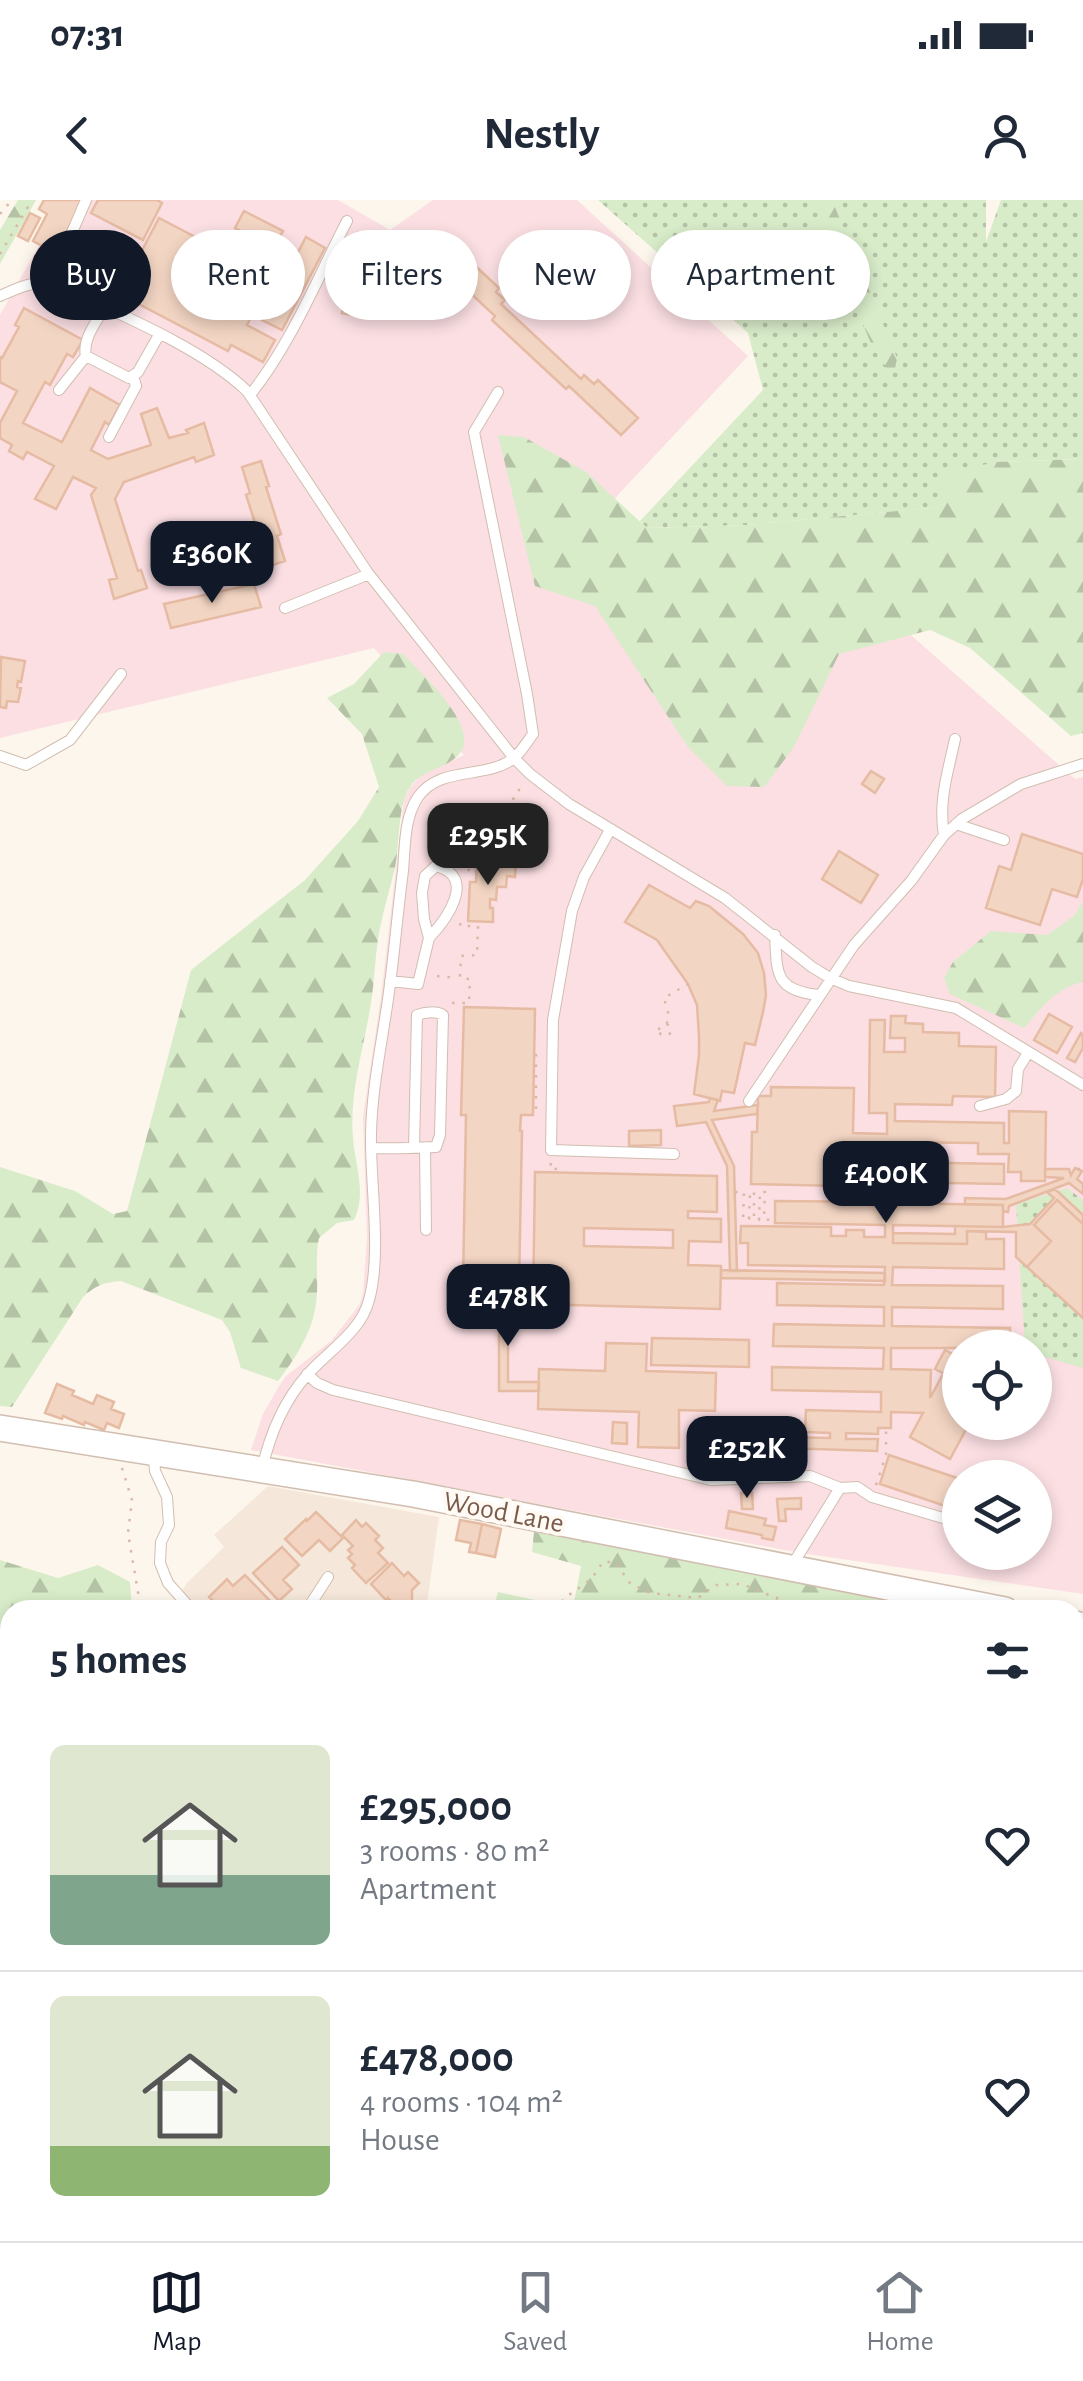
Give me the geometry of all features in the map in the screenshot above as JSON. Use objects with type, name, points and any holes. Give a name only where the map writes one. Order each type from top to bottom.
[{"type":"street","name":"Wood Lane","points":[[0,1428],[413,1494],[956,1600]]},
{"type":"lane","points":[[73,230],[86,200]]},
{"type":"lane","points":[[250,395],[290,332],[347,221]]},
{"type":"lane","points":[[0,296],[30,284]]},
{"type":"lane","points":[[98,320],[84,349],[86,356],[129,378],[138,372],[159,334]]},
{"type":"lane","points":[[131,320],[230,375],[250,395],[369,574],[514,758],[546,787],[725,898],[830,978],[848,986],[956,1008],[1083,1085]]},
{"type":"lane","points":[[58,390],[86,356]]},
{"type":"lane","points":[[109,436],[136,386],[133,376]]},
{"type":"lane","points":[[262,1469],[280,1414],[307,1374],[346,1337],[368,1306],[372,1291],[371,1148],[376,1072],[409,818],[424,790],[436,782],[514,758],[533,734],[474,432],[498,392]]},
{"type":"lane","points":[[284,608],[369,574]]},
{"type":"lane","points":[[0,756],[26,765],[70,740],[121,674]]},
{"type":"lane","points":[[944,834],[942,792],[955,739]]},
{"type":"lane","points":[[749,1101],[854,944],[912,881],[944,834],[1021,784],[1083,764]]},
{"type":"lane","points":[[956,824],[1004,840]]},
{"type":"lane","points":[[610,830],[577,891],[572,912],[553,1020],[551,1150],[674,1154]]},
{"type":"lane","points":[[390,982],[418,984],[429,938],[422,893],[425,876],[436,866],[443,867],[453,875],[455,894],[449,915],[429,938]]},
{"type":"lane","points":[[775,936],[783,982],[792,990],[819,995]]},
{"type":"lane","points":[[371,1148],[425,1148],[440,1136],[443,1015],[423,1012],[417,1015],[416,1026],[425,1148],[426,1230]]},
{"type":"lane","points":[[980,1106],[1006,1099],[1016,1091],[1018,1069],[1028,1052]]},
{"type":"lane","points":[[307,1374],[333,1390],[711,1480],[810,1476],[840,1488],[856,1486],[872,1496],[942,1517]]},
{"type":"lane","points":[[711,1480],[714,1434]]},
{"type":"lane","points":[[154,1452],[154,1471],[168,1497],[169,1525],[161,1542],[160,1563],[168,1584],[183,1600]]},
{"type":"lane","points":[[791,1566],[840,1488]]},
{"type":"lane","points":[[318,1600],[328,1577]]},
{"type":"path","points":[[0,214],[12,200]]},
{"type":"path","points":[[0,254],[32,200]]},
{"type":"path","points":[[465,880],[468,868],[522,786]]},
{"type":"path","points":[[460,978],[461,956],[477,955],[478,926],[460,926],[462,911]]},
{"type":"path","points":[[425,974],[470,980],[469,1002],[438,1002]]},
{"type":"path","points":[[667,1024],[664,998],[688,984]]},
{"type":"path","points":[[534,1056],[536,1114],[543,1113]]},
{"type":"path","points":[[1078,1170],[1083,1160]]},
{"type":"path","points":[[735,1192],[744,1192],[744,1219],[749,1219],[750,1192],[754,1192],[754,1220],[760,1220],[760,1192],[765,1192],[764,1219],[770,1220]]},
{"type":"path","points":[[872,1496],[886,1455],[886,1428]]},
{"type":"path","points":[[120,1447],[132,1500],[128,1534],[139,1600]]},
{"type":"path","points":[[562,1600],[596,1575],[602,1562],[615,1562],[630,1583],[650,1593],[698,1598],[715,1585],[742,1584],[781,1600]]},
{"type":"shaded area","points":[[64,200],[338,200],[390,230],[433,200],[577,200],[610,230],[498,230],[498,320],[631,320],[631,249],[651,268],[651,320],[709,320],[748,356],[542,576],[905,630],[1075,779],[1083,777],[1083,1594],[800,1553],[251,1450],[263,1414],[286,1376],[331,1341],[360,1304],[367,1238],[363,1117],[404,800],[422,775],[464,755],[374,648],[0,738],[0,315],[30,261],[30,320],[151,320],[151,230],[47,230]]},
{"type":"shaded area","points":[[268,1486],[439,1517],[428,1600],[176,1600],[187,1583],[224,1547],[214,1535]]},
{"type":"green space","points":[[18,200],[36,200],[0,264],[0,230]]},
{"type":"green space","points":[[598,200],[986,200],[986,242],[1001,200],[1083,200],[1083,459],[996,462],[941,507],[747,525],[647,528],[640,521],[763,390],[748,333],[733,320],[870,320],[870,230],[651,230],[651,247]]},
{"type":"green space","points":[[812,200],[832,200],[844,230],[824,230]]},
{"type":"green space","points":[[870,292],[897,358],[895,369],[887,369],[861,320],[870,320]]},
{"type":"green space","points":[[498,435],[524,437],[586,472],[647,528],[747,525],[940,507],[942,474],[996,462],[1083,459],[1083,733],[1071,736],[970,648],[930,630],[839,654],[794,747],[764,787],[727,786],[688,747],[595,606],[535,586]]},
{"type":"green space","points":[[384,652],[403,654],[434,686],[456,715],[464,742],[460,753],[449,763],[415,781],[403,804],[397,859],[378,937],[353,1104],[360,1200],[354,1220],[337,1223],[319,1238],[316,1301],[305,1338],[278,1381],[241,1368],[230,1332],[222,1320],[121,1281],[110,1282],[83,1297],[12,1407],[0,1406],[0,1167],[75,1191],[113,1214],[127,1211],[191,970],[305,880],[358,821],[379,787],[362,734],[327,698],[354,684]]},
{"type":"green space","points":[[1083,901],[1083,982],[1057,994],[1024,1028],[950,994],[944,978],[953,962],[991,931],[1047,935],[1074,916]]},
{"type":"green space","points":[[1067,1188],[1083,1200],[1083,1368],[1052,1359],[1052,1330],[1024,1330],[1016,1204]]},
{"type":"green space","points":[[534,1532],[891,1600],[575,1600],[581,1566],[532,1552]]},
{"type":"green space","points":[[0,1560],[58,1578],[98,1565],[130,1582],[131,1600],[0,1600]]},
{"type":"green space","points":[[498,1592],[536,1600],[496,1600]]},
{"type":"building","points":[[44,200],[84,200],[68,230],[39,230],[47,214],[39,209]]},
{"type":"building","points":[[98,200],[162,203],[148,230],[124,230],[91,213]]},
{"type":"building","points":[[244,211],[281,230],[239,230],[235,228]]},
{"type":"building","points":[[30,213],[40,218],[30,230],[28,241],[18,236]]},
{"type":"building","points":[[159,218],[182,230],[171,230],[171,320],[250,320],[247,325],[275,340],[263,362],[231,345],[228,351],[151,310],[151,233]]},
{"type":"building","points":[[305,239],[325,248],[305,286]]},
{"type":"building","points":[[478,268],[498,287],[498,320],[518,320],[581,379],[584,375],[594,384],[598,380],[638,418],[621,435],[492,320],[495,316],[478,300]]},
{"type":"building","points":[[24,308],[30,311],[30,320],[46,320],[83,340],[73,357],[67,354],[50,385],[45,382],[23,423],[62,442],[90,388],[120,405],[109,425],[105,422],[91,450],[108,459],[151,445],[141,414],[157,408],[169,438],[204,423],[214,455],[196,462],[194,457],[124,482],[115,499],[147,588],[114,599],[109,580],[117,578],[91,495],[96,488],[73,477],[56,509],[35,499],[54,466],[27,452],[23,459],[9,451],[12,445],[0,438],[0,423],[17,391],[0,382],[0,357],[19,327],[15,325]]},
{"type":"building","points":[[262,320],[287,320],[282,330]]},
{"type":"building","points":[[261,461],[285,561],[264,568],[242,467]]},
{"type":"building","points":[[254,584],[261,607],[171,628],[164,604]]},
{"type":"building","points":[[1,657],[25,661],[21,682],[18,681],[18,702],[7,701],[6,708],[0,707]]},
{"type":"building","points":[[871,771],[884,779],[875,793],[862,784]]},
{"type":"building","points":[[1022,834],[1083,854],[1083,879],[1077,897],[1052,889],[1040,925],[986,908],[999,866],[1011,870]]},
{"type":"building","points":[[839,851],[878,875],[861,903],[822,879]]},
{"type":"building","points":[[477,860],[516,863],[515,877],[507,876],[506,887],[497,887],[496,900],[490,899],[493,922],[468,921],[470,882],[476,882]]},
{"type":"building","points":[[649,885],[690,908],[696,901],[709,906],[743,934],[758,953],[766,995],[755,1045],[745,1043],[734,1093],[722,1091],[720,1101],[694,1094],[699,1036],[697,1005],[688,984],[657,940],[625,922]]},
{"type":"building","points":[[464,1007],[535,1009],[533,1115],[521,1115],[520,1131],[519,1286],[463,1284]]},
{"type":"building","points":[[1049,1014],[1072,1027],[1057,1053],[1034,1040]]},
{"type":"building","points":[[891,1016],[906,1016],[905,1023],[923,1024],[923,1032],[959,1033],[959,1046],[996,1047],[995,1097],[953,1096],[952,1105],[895,1104],[895,1121],[1004,1123],[1004,1143],[1009,1143],[1009,1111],[1046,1112],[1045,1181],[1021,1181],[1021,1172],[1008,1172],[1009,1154],[978,1154],[978,1143],[894,1142],[894,1162],[1004,1164],[1004,1184],[894,1182],[894,1203],[1003,1205],[1003,1227],[893,1225],[893,1243],[967,1244],[967,1231],[986,1232],[986,1239],[1004,1239],[1004,1269],[893,1267],[892,1285],[1003,1286],[1003,1309],[892,1307],[892,1326],[1010,1328],[942,1330],[942,1348],[891,1348],[891,1369],[931,1370],[930,1398],[942,1376],[942,1440],[960,1440],[950,1459],[910,1437],[923,1413],[891,1412],[891,1428],[878,1428],[878,1434],[846,1433],[846,1439],[878,1439],[877,1451],[783,1448],[784,1437],[830,1438],[830,1433],[805,1432],[806,1410],[881,1412],[881,1392],[772,1390],[772,1367],[883,1369],[884,1348],[773,1346],[774,1324],[884,1326],[884,1307],[777,1305],[777,1283],[884,1285],[885,1267],[748,1265],[748,1243],[740,1243],[741,1226],[831,1227],[831,1236],[846,1236],[846,1230],[864,1230],[864,1237],[885,1237],[885,1225],[775,1223],[775,1201],[886,1202],[886,1187],[751,1184],[752,1132],[757,1132],[758,1096],[771,1096],[771,1087],[854,1088],[853,1133],[887,1134],[887,1113],[869,1113],[870,1020],[885,1020],[884,1052],[905,1052],[905,1038],[890,1038]]},
{"type":"building","points":[[1081,1033],[1083,1048],[1075,1062],[1067,1058]]},
{"type":"building","points":[[710,1098],[718,1100],[714,1111],[758,1105],[757,1114],[712,1120],[734,1166],[737,1271],[730,1271],[727,1166],[706,1122],[677,1126],[674,1106],[709,1102]]},
{"type":"building","points":[[661,1130],[661,1145],[629,1146],[629,1131]]},
{"type":"building","points":[[1075,1168],[1082,1171],[1077,1179],[1083,1184],[1083,1194],[1069,1183],[1009,1206],[1008,1212],[1003,1211],[1003,1205],[965,1204],[965,1198],[1006,1199],[1064,1178],[1045,1177],[1045,1169],[1069,1169],[1071,1175]]},
{"type":"building","points":[[535,1172],[717,1176],[717,1212],[688,1211],[688,1218],[721,1219],[721,1242],[689,1241],[688,1265],[721,1266],[720,1309],[533,1304]],"holes":[[[584,1228],[673,1230],[673,1248],[584,1246]]]},
{"type":"building","points":[[1055,1189],[1083,1215],[1083,1224],[1057,1200],[1034,1225],[1051,1241],[1027,1267],[1016,1257],[1016,1232],[967,1231],[967,1244],[893,1243],[893,1233],[955,1234],[955,1226],[1030,1224],[1054,1198],[1047,1192]]},
{"type":"building","points":[[1057,1200],[1083,1224],[1083,1318],[1027,1267],[1051,1241],[1034,1225]]},
{"type":"building","points":[[721,1270],[885,1273],[885,1281],[721,1278]]},
{"type":"building","points":[[499,1285],[508,1285],[508,1382],[539,1382],[539,1391],[499,1391]]},
{"type":"building","points":[[652,1338],[749,1340],[749,1367],[651,1365]]},
{"type":"building","points":[[606,1343],[647,1344],[646,1371],[716,1373],[715,1411],[679,1410],[679,1448],[638,1447],[639,1412],[538,1409],[539,1369],[605,1371]]},
{"type":"building","points":[[57,1384],[93,1404],[97,1395],[114,1402],[111,1409],[124,1414],[119,1428],[107,1423],[104,1430],[45,1413]]},
{"type":"building","points":[[613,1422],[627,1423],[627,1444],[612,1443]]},
{"type":"building","points":[[889,1455],[942,1473],[942,1505],[880,1484]]},
{"type":"building","points":[[752,1492],[753,1509],[742,1509],[741,1493]]},
{"type":"building","points":[[801,1498],[801,1509],[785,1509],[786,1521],[779,1521],[777,1499]]},
{"type":"building","points":[[729,1511],[766,1519],[764,1525],[776,1527],[773,1540],[726,1528]]},
{"type":"building","points":[[316,1512],[343,1538],[330,1551],[319,1540],[302,1556],[285,1539]]},
{"type":"building","points":[[356,1520],[362,1527],[366,1523],[379,1536],[375,1540],[383,1548],[378,1553],[388,1563],[366,1583],[352,1568],[355,1565],[348,1558],[352,1554],[348,1550],[353,1546],[342,1535]]},
{"type":"building","points":[[460,1520],[482,1524],[476,1553],[469,1552],[471,1543],[456,1540]]},
{"type":"building","points":[[482,1524],[501,1529],[495,1557],[476,1553]]},
{"type":"building","points":[[282,1547],[299,1565],[283,1580],[292,1589],[280,1600],[253,1573]]},
{"type":"building","points":[[392,1563],[404,1576],[408,1572],[419,1583],[412,1590],[412,1600],[386,1600],[371,1584]]},
{"type":"building","points":[[245,1575],[269,1600],[209,1597],[227,1579],[233,1586]]}]
